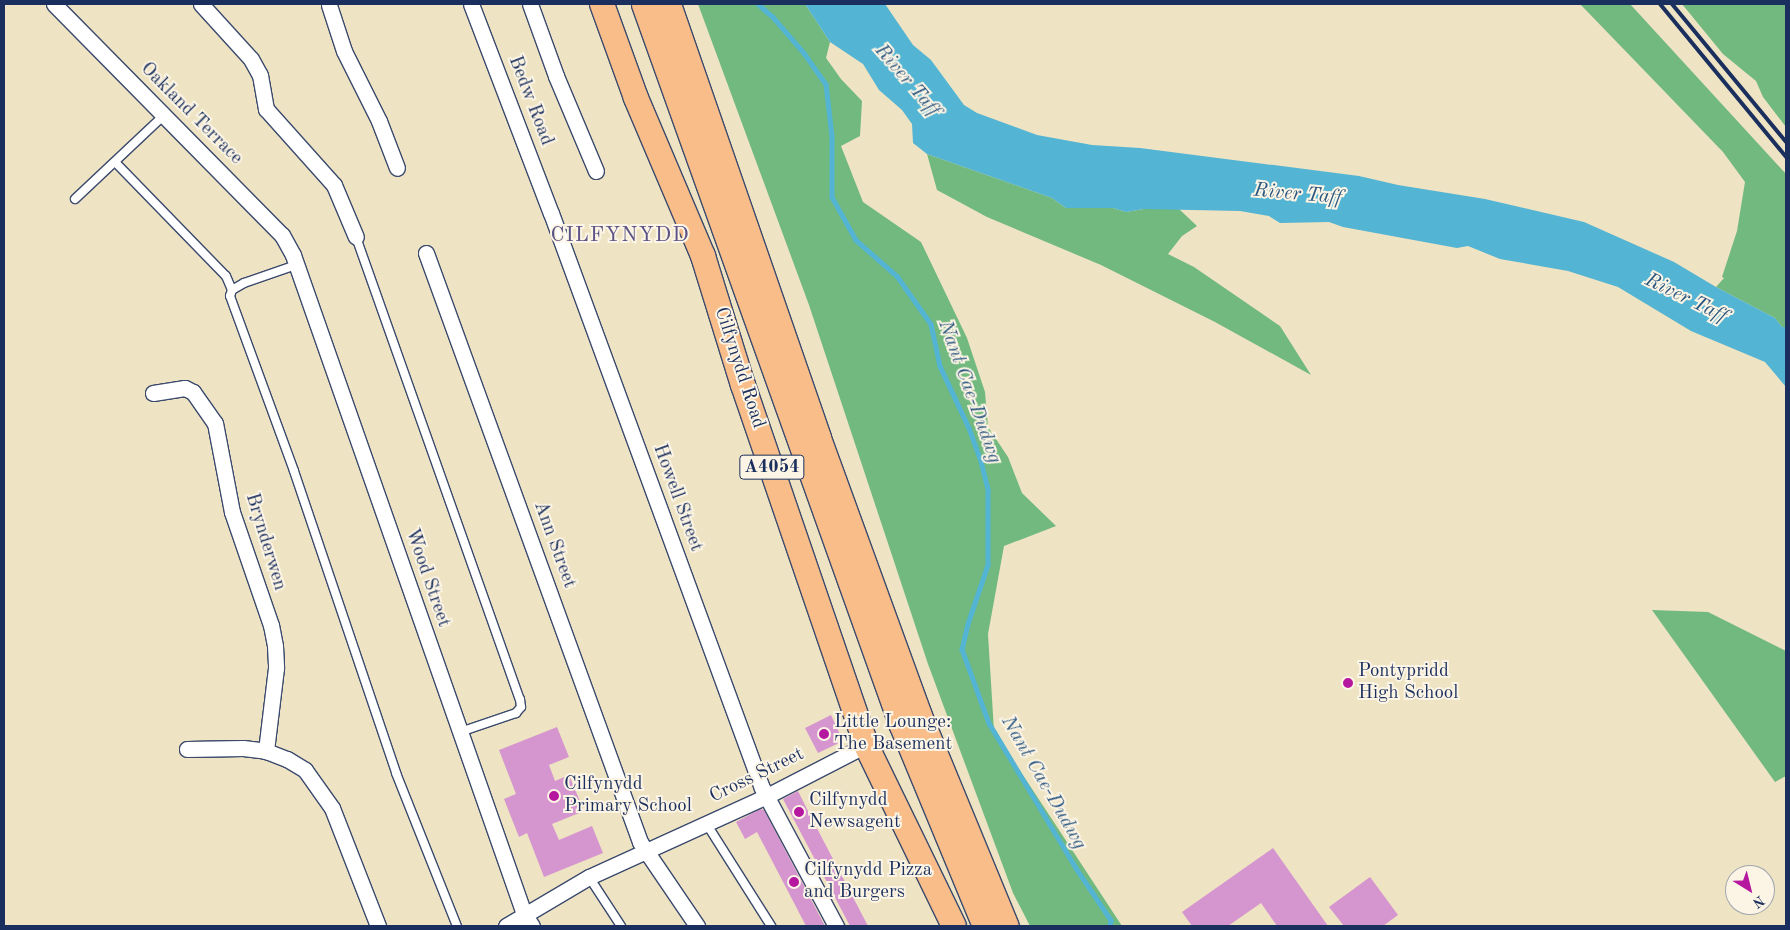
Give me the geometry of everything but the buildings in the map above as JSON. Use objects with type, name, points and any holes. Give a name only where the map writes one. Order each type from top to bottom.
[{"type":"highway","points":[[644,4],[901,722],[985,926]]},
{"type":"highway","points":[[668,4],[818,438],[915,703],[1006,926]]},
{"type":"main road","name":"Cilfynydd Road","points":[[602,4],[636,98],[703,256],[743,385],[866,745],[954,926]]},
{"type":"street","name":"Oakland Terrace","points":[[54,4],[282,235],[295,260]]},
{"type":"street","points":[[201,4],[251,60],[260,75],[266,109],[334,185],[356,237]]},
{"type":"street","points":[[328,4],[344,51],[379,121],[397,168]]},
{"type":"street","name":"Bedw Road","points":[[471,4],[551,213]]},
{"type":"street","points":[[530,4],[556,76],[596,172]]},
{"type":"street","name":"Howell Street","points":[[551,213],[767,796],[836,926]]},
{"type":"street","name":"Ann Street","points":[[426,252],[645,850],[697,926]]},
{"type":"street","name":"Wood Street","points":[[295,260],[460,732],[528,920]]},
{"type":"street","name":"Brynderwen","points":[[153,393],[185,388],[193,392],[215,424],[232,512],[271,625],[275,646],[276,668],[266,751]]},
{"type":"street","name":"Cross Street","points":[[506,926],[528,920],[589,877],[767,796],[866,745]]},
{"type":"street","points":[[188,749],[243,748],[266,751],[287,759],[305,770],[332,808],[378,926]]},
{"type":"lane","points":[[75,199],[164,116]]},
{"type":"lane","points":[[115,162],[226,276],[232,290],[230,296],[233,305],[294,471],[378,725],[457,926]]},
{"type":"lane","points":[[356,237],[520,699],[521,707],[516,713],[460,732]]},
{"type":"lane","points":[[232,290],[295,260]]},
{"type":"lane","points":[[706,823],[772,926]]},
{"type":"lane","points":[[589,877],[622,926]]},
{"type":"green space","points":[[698,4],[805,4],[830,42],[826,58],[841,79],[862,101],[860,136],[841,146],[863,202],[921,242],[967,338],[985,392],[988,427],[1008,457],[1022,493],[1056,526],[1004,546],[988,634],[994,731],[1122,926],[1030,926],[1013,893],[928,664],[809,305]]},
{"type":"green space","points":[[1580,4],[1630,4],[1786,174],[1786,327],[1782,327],[1775,318],[1716,287],[1724,278],[1722,277],[1737,231],[1745,182],[1723,152]]},
{"type":"green space","points":[[1682,4],[1786,4],[1786,127],[1763,97],[1756,81],[1723,54]]},
{"type":"green space","points":[[927,154],[1052,198],[1066,208],[1113,208],[1126,212],[1144,209],[1179,209],[1197,226],[1182,236],[1168,254],[1194,267],[1280,326],[1311,375],[1215,322],[1101,265],[987,217],[937,190]]},
{"type":"green space","points":[[1652,610],[1708,612],[1786,651],[1786,776],[1775,782]]},
{"type":"water","name":"River Taff","points":[[805,4],[885,4],[913,45],[931,60],[964,105],[977,113],[1037,135],[1092,145],[1140,148],[1359,176],[1398,185],[1485,199],[1584,222],[1674,262],[1775,318],[1782,327],[1786,327],[1786,387],[1765,362],[1691,331],[1618,287],[1568,271],[1500,259],[1468,246],[1457,248],[1343,227],[1329,222],[1280,223],[1269,216],[1240,211],[1144,209],[1126,212],[1113,208],[1066,208],[1052,198],[927,154],[913,143],[912,124],[902,110],[879,90],[863,64],[830,42]]},
{"type":"waterway","name":"Nant Cae-Dudwg","points":[[758,4],[773,17],[804,53],[826,84],[832,136],[832,197],[856,240],[897,276],[931,324],[940,366],[969,428],[981,461],[988,490],[988,565],[968,624],[962,649],[989,723],[1076,868],[1111,920],[1110,926]]},
{"type":"railway","points":[[1660,4],[1786,157]]},
{"type":"railway","points":[[1672,4],[1786,142]]},
{"type":"place","name":"Pontypridd High School","points":[[1348,683]]},
{"type":"place","name":"Little Lounge: The Basement","points":[[824,734]]},
{"type":"place","name":"Cilfynydd Primary School","points":[[554,796]]},
{"type":"place","name":"Cilfynydd Newsagent","points":[[799,812]]},
{"type":"place","name":"Cilfynydd Pizza and Burgers","points":[[794,882]]},
{"type":"district","name":"CILFYNYDD","points":[[620,236]]}]
